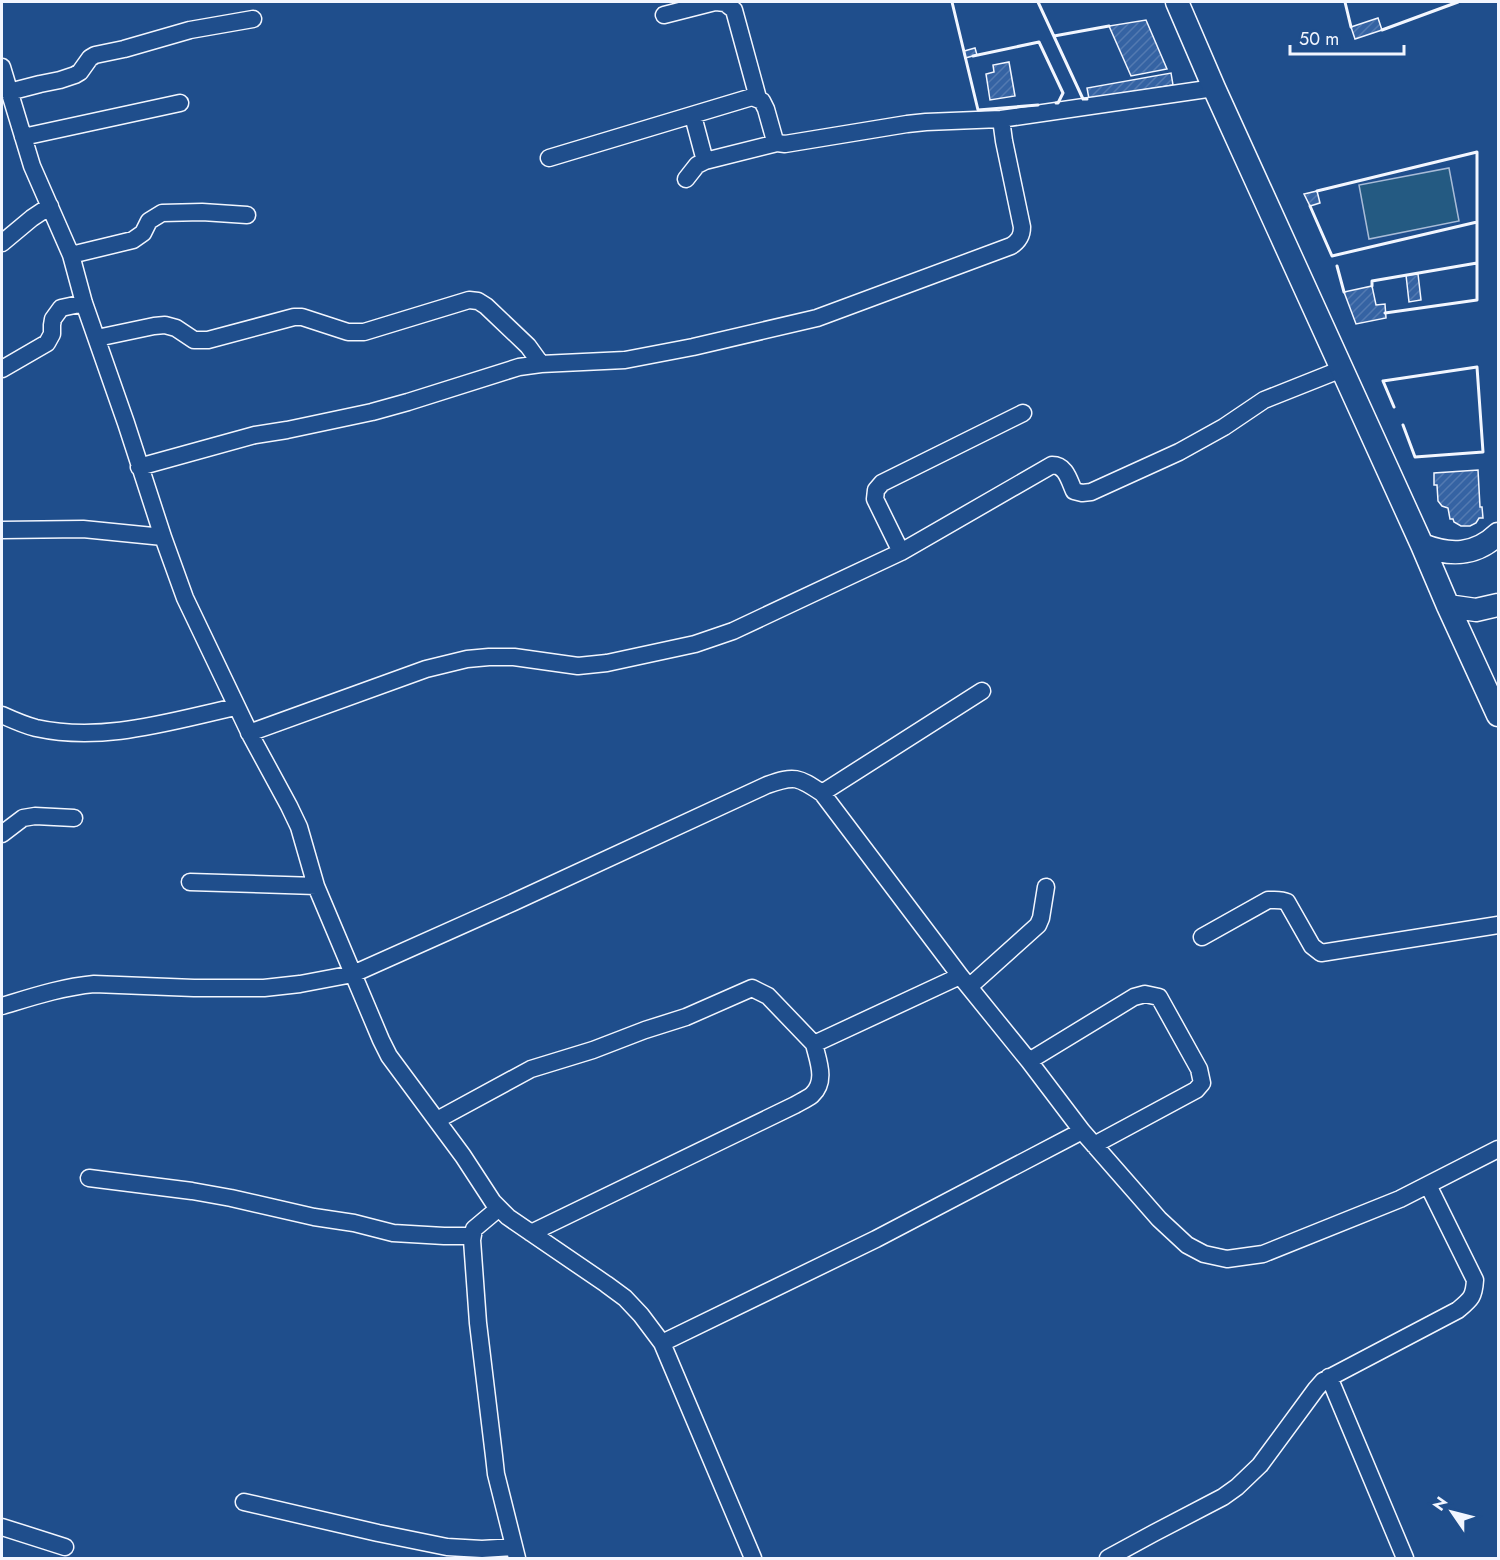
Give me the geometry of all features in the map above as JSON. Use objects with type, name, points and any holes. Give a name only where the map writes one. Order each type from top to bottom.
[{"type":"main road","points":[[1178,2],[1498,715]]},
{"type":"main road","points":[[1422,545],[1452,553],[1480,547],[1498,534]]},
{"type":"main road","points":[[1448,606],[1476,610],[1498,605]]},
{"type":"street","points":[[664,15],[715,2],[725,3],[734,10],[758,98]]},
{"type":"street","points":[[9,92],[75,75],[94,55],[190,30],[253,19]]},
{"type":"street","points":[[2,66],[32,166],[71,255],[84,303],[185,598],[236,707],[289,806],[316,885],[381,1040],[493,1202],[508,1217],[625,1298],[662,1343],[753,1558]]},
{"type":"street","points":[[686,179],[697,165],[705,161],[777,143],[797,144],[926,122],[1001,119],[1215,88]]},
{"type":"street","points":[[549,158],[752,97],[762,101],[777,143]]},
{"type":"street","points":[[23,137],[180,103]]},
{"type":"street","points":[[693,116],[705,161]]},
{"type":"street","points":[[139,467],[255,435],[372,412],[519,367],[626,360],[817,318],[1011,246],[1020,238],[1022,227],[1001,119]]},
{"type":"street","points":[[2,243],[50,206]]},
{"type":"street","points":[[71,255],[133,240],[143,233],[149,221],[162,213],[202,212],[247,215]]},
{"type":"street","points":[[96,338],[165,325],[176,328],[194,340],[208,340],[294,316],[348,332],[364,332],[469,300],[478,301],[486,306],[528,346],[542,364]]},
{"type":"street","points":[[2,369],[47,343],[52,334],[53,319],[61,308],[84,303]]},
{"type":"street","points":[[249,733],[426,669],[466,659],[514,657],[578,666],[607,663],[695,644],[733,631],[901,552],[1052,465],[1063,468],[1074,491],[1091,492],[1179,452],[1224,427],[1264,400],[1342,369]]},
{"type":"street","points":[[901,552],[875,499],[876,490],[882,483],[1023,413]]},
{"type":"street","points":[[2,530],[83,529],[163,537]]},
{"type":"street","points":[[822,793],[982,691]]},
{"type":"street","points":[[2,715],[34,728],[78,733],[117,732],[236,707]]},
{"type":"street","points":[[2,1006],[33,996],[87,984],[264,988],[353,974],[767,785],[784,779],[802,780],[822,793],[964,981],[1082,1131],[1159,1219],[1187,1245],[1204,1254],[1227,1258],[1263,1254],[1400,1199],[1498,1149]]},
{"type":"street","points":[[2,834],[23,818],[35,816],[74,818]]},
{"type":"street","points":[[189,882],[316,885]]},
{"type":"street","points":[[814,1044],[964,981],[1034,930],[1041,918],[1046,887]]},
{"type":"street","points":[[1202,937],[1268,900],[1287,902],[1312,946],[1321,953],[1498,925]]},
{"type":"street","points":[[437,1120],[531,1069],[686,1017],[752,988],[768,996],[814,1044],[821,1074],[818,1087],[812,1095],[531,1233]]},
{"type":"street","points":[[1029,1061],[1134,997],[1145,994],[1159,998],[1199,1069],[1202,1083],[1196,1090],[1094,1145]]},
{"type":"street","points":[[662,1343],[876,1239],[1082,1131]]},
{"type":"street","points":[[89,1178],[222,1196],[393,1233],[472,1236]]},
{"type":"street","points":[[1108,1558],[1224,1497],[1238,1487],[1260,1466],[1316,1389],[1329,1377],[1458,1310],[1468,1302],[1473,1295],[1475,1280],[1428,1185]]},
{"type":"street","points":[[244,1502],[447,1547],[515,1553],[496,1474],[478,1323],[472,1236],[474,1229],[499,1208]]},
{"type":"street","points":[[1329,1377],[1405,1558]]},
{"type":"street","points":[[2,1527],[65,1548]]},
{"type":"shaded area","points":[[1449,168],[1459,221],[1369,239],[1359,185]]},
{"type":"building","points":[[1378,18],[1382,30],[1355,39],[1351,27]]},
{"type":"building","points":[[1146,20],[1167,69],[1131,76],[1109,26]]},
{"type":"building","points":[[975,48],[977,55],[965,58],[964,51]]},
{"type":"building","points":[[1009,62],[1015,96],[990,100],[986,74],[994,72],[993,65]]},
{"type":"building","points":[[1171,73],[1173,85],[1089,99],[1087,88]]},
{"type":"building","points":[[1317,191],[1320,203],[1310,206],[1304,194]]},
{"type":"building","points":[[1418,274],[1421,300],[1409,302],[1406,275]]},
{"type":"building","points":[[1372,286],[1376,305],[1385,304],[1386,318],[1356,324],[1344,292]]},
{"type":"building","points":[[1478,470],[1480,507],[1482,507],[1483,518],[1479,518],[1470,526],[1461,526],[1450,519],[1448,508],[1442,506],[1438,501],[1434,473]]},
{"type":"wall","points":[[952,2],[978,110],[1038,105]]},
{"type":"wall","points":[[1038,2],[1083,99],[1087,99]]},
{"type":"wall","points":[[1345,2],[1351,27]]},
{"type":"wall","points":[[1382,30],[1458,2]]},
{"type":"wall","points":[[1054,36],[1109,26]]},
{"type":"wall","points":[[973,56],[1039,42],[1063,93],[1056,103]]},
{"type":"wall","points":[[1310,206],[1332,256],[1477,222],[1477,152],[1317,191]]},
{"type":"wall","points":[[1385,313],[1477,300],[1477,222]]},
{"type":"wall","points":[[1372,286],[1372,281],[1477,263]]},
{"type":"wall","points":[[1337,266],[1344,292]]},
{"type":"wall","points":[[1394,407],[1383,381],[1477,367],[1483,452],[1415,457],[1403,425]]}]
